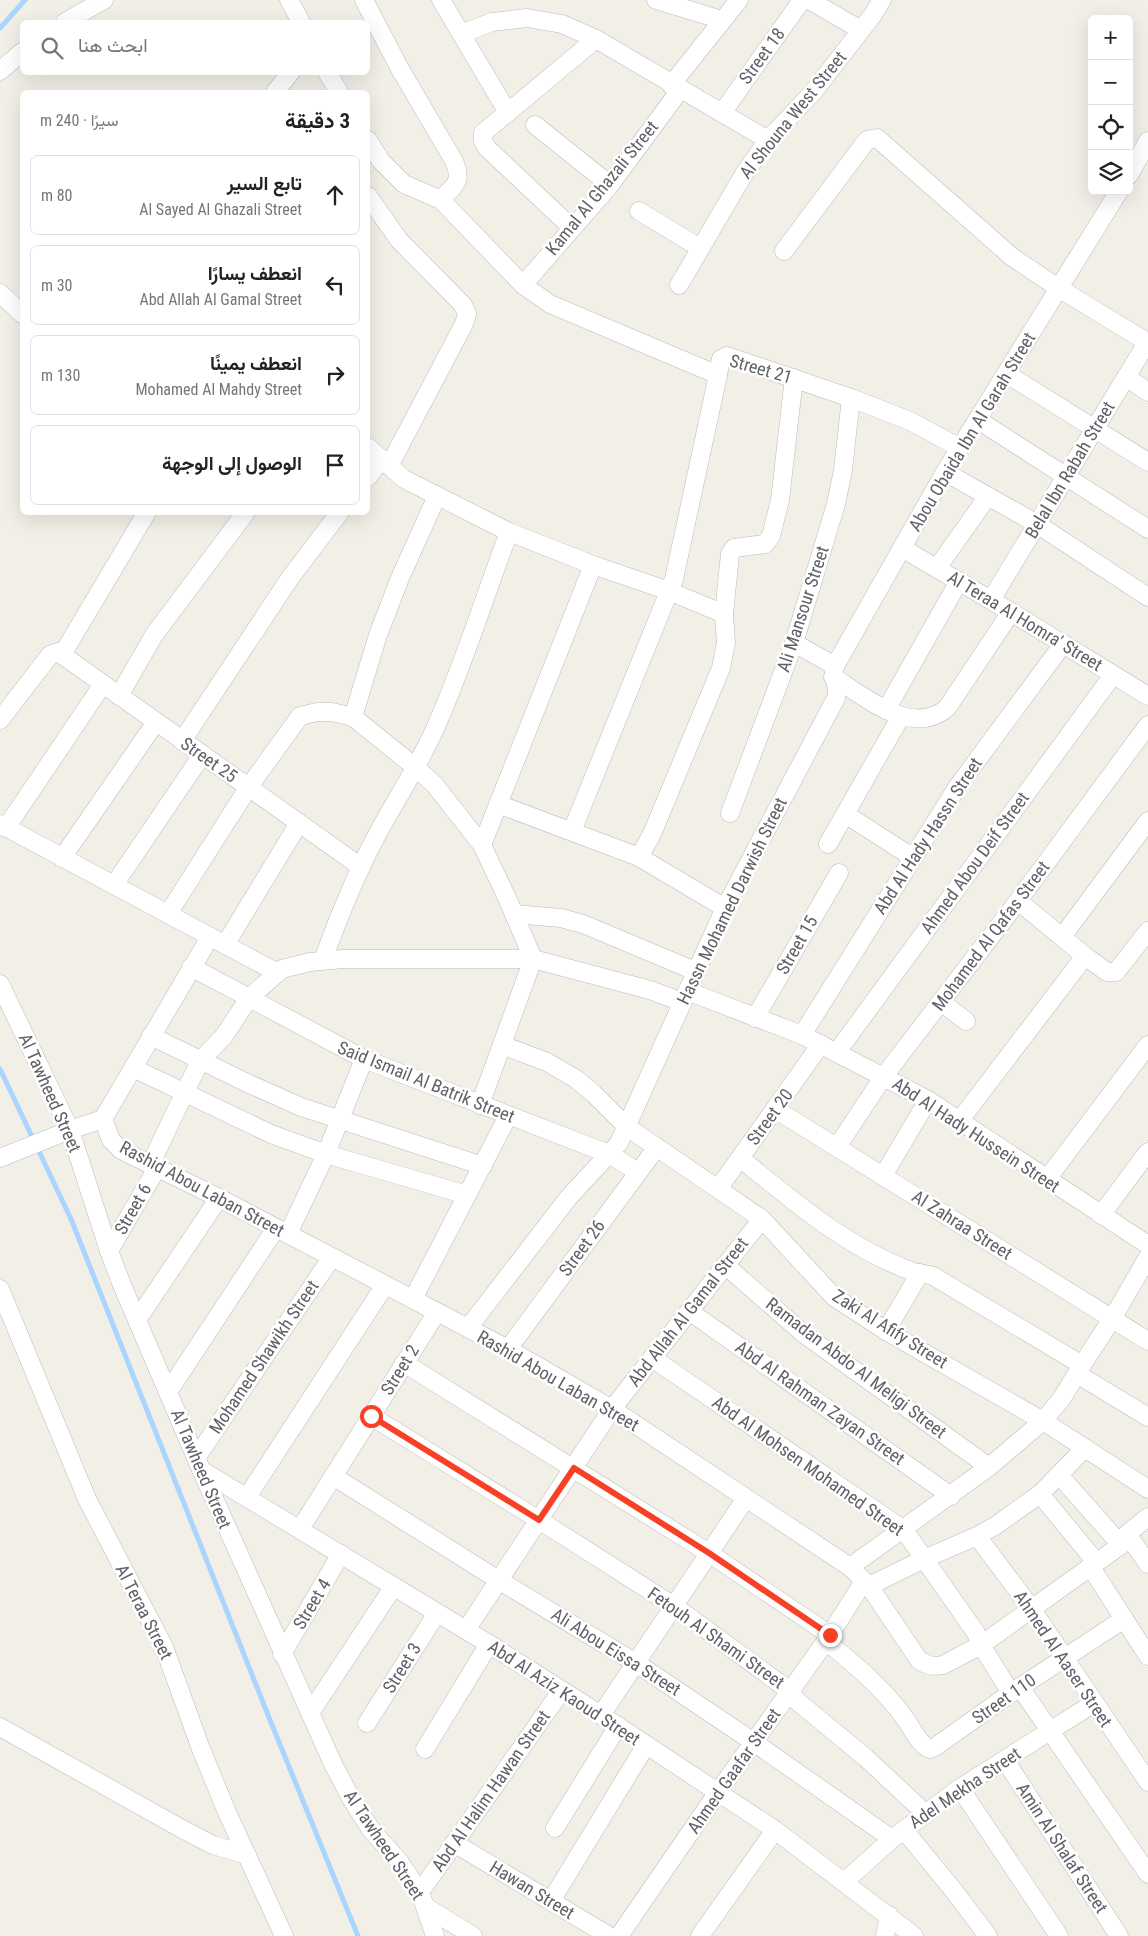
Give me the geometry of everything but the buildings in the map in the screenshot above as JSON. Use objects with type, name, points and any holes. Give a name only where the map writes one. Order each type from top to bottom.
[{"type":"street","points":[[69,20],[104,0]]},
{"type":"street","points":[[290,0],[300,20]]},
{"type":"street","points":[[364,0],[400,69],[454,161],[459,174],[459,180],[442,200],[404,184],[382,161],[370,143]]},
{"type":"street","points":[[440,0],[508,113]]},
{"type":"street","points":[[656,0],[722,20]]},
{"type":"street","name":"Kamal Al Ghazali Street","points":[[523,285],[610,185],[722,20],[739,0]]},
{"type":"street","name":"Street 18","points":[[722,113],[802,0]]},
{"type":"street","points":[[809,0],[861,30]]},
{"type":"street","name":"Al Shouna West Street","points":[[679,285],[744,174],[768,140],[814,91],[882,0]]},
{"type":"street","points":[[461,34],[492,22],[527,18],[562,24],[596,39],[768,140]]},
{"type":"street","points":[[572,228],[484,145],[482,137],[483,133],[596,39]]},
{"type":"street","points":[[0,71],[20,54]]},
{"type":"street","points":[[277,90],[289,75]]},
{"type":"street","points":[[329,75],[338,90]]},
{"type":"street","points":[[535,125],[610,185]]},
{"type":"street","points":[[784,252],[867,140],[874,137],[880,139],[1012,257],[1148,341]]},
{"type":"street","points":[[1137,171],[1148,141]]},
{"type":"street","name":"Abou Obaida Ibn Al Garah Street","points":[[834,671],[945,472],[1117,195]]},
{"type":"street","points":[[370,199],[399,240],[463,305],[467,314],[454,347],[385,463],[370,475]]},
{"type":"street","name":"Street 21","points":[[442,200],[523,285],[550,304],[718,375],[721,359],[726,356],[851,398],[910,421],[960,448]]},
{"type":"street","points":[[639,211],[700,248]]},
{"type":"street","points":[[0,293],[20,312]]},
{"type":"street","name":"Belal Ibn Rabah Street","points":[[992,600],[1148,341]]},
{"type":"street","points":[[1007,374],[1148,462]]},
{"type":"street","points":[[572,831],[674,579],[718,375]]},
{"type":"street","points":[[1126,377],[1148,392]]},
{"type":"street","points":[[639,857],[652,834],[721,668],[726,643],[724,614],[730,554],[734,548],[765,544],[771,536],[780,500],[794,378]]},
{"type":"street","name":"Ali Mansour Street","points":[[730,813],[794,643],[836,504],[843,470],[851,398]]},
{"type":"street","points":[[978,420],[1148,529]]},
{"type":"street","points":[[370,449],[404,479],[508,532],[593,565],[669,590],[724,614]]},
{"type":"street","points":[[945,472],[1037,524],[1148,597]]},
{"type":"street","points":[[353,718],[378,636],[400,578],[436,496]]},
{"type":"street","points":[[937,568],[988,496]]},
{"type":"street","points":[[0,720],[50,655],[60,654],[145,515]]},
{"type":"street","points":[[119,696],[154,635],[244,515]]},
{"type":"street","points":[[182,741],[290,578],[338,515]]},
{"type":"street","points":[[323,960],[350,888],[378,832],[434,732],[508,532]]},
{"type":"street","name":"Al Teraa Al Homra' Street","points":[[902,548],[992,600],[1148,696]]},
{"type":"street","points":[[482,845],[593,565]]},
{"type":"street","points":[[828,844],[845,814],[959,581]]},
{"type":"street","points":[[794,643],[894,713],[925,718],[941,713],[947,708],[1011,612]]},
{"type":"street","name":"Abd Al Hady Hassn Street","points":[[802,1035],[912,857],[977,759],[1062,644]]},
{"type":"street","name":"Street 25","points":[[60,654],[361,867]]},
{"type":"street","name":"Hassn Mohamed Darwish Street","points":[[468,1328],[569,1197],[619,1143],[725,908],[836,698],[838,687],[834,671]]},
{"type":"street","name":"Ahmed Abou Deif Street","points":[[829,1048],[1113,675]]},
{"type":"street","points":[[103,684],[3,826],[278,973]]},
{"type":"street","points":[[168,914],[248,788],[300,716],[317,712],[332,712],[353,718],[434,784],[482,845],[533,959],[480,1105]]},
{"type":"street","points":[[62,858],[156,722]]},
{"type":"street","name":"Mohamed Al Qafas Street","points":[[837,1148],[884,1076],[1018,902],[1148,726]]},
{"type":"street","points":[[114,885],[202,755]]},
{"type":"street","points":[[498,804],[639,857],[725,908]]},
{"type":"street","points":[[845,814],[912,857]]},
{"type":"street","points":[[1062,938],[1148,821]]},
{"type":"street","points":[[0,1158],[103,1119],[192,967],[217,941],[299,823]]},
{"type":"street","name":"Street 15","points":[[755,1018],[840,873]]},
{"type":"street","points":[[1018,902],[1107,972],[1116,972],[1148,932]]},
{"type":"street","points":[[514,914],[561,918],[583,924],[696,971]]},
{"type":"street","points":[[960,1120],[1085,956]]},
{"type":"street","name":"Abd Al Hady Hussein Street","points":[[323,960],[533,959],[650,990],[684,996],[755,1018],[802,1035],[928,1100],[1148,1245]]},
{"type":"street","name":"Street 6","points":[[109,1251],[154,1166],[183,1093],[200,1061],[224,1036],[249,998],[282,969],[323,960]]},
{"type":"street","name":"Said Ismail Al Batrik Street","points":[[192,967],[364,1059],[609,1154],[638,1172]]},
{"type":"street","name":"Al Tawheed Street","points":[[0,984],[70,1130],[109,1251],[198,1464],[282,1654],[333,1764],[352,1800],[372,1831],[399,1861],[423,1900],[435,1936]]},
{"type":"street","points":[[941,1002],[966,1021]]},
{"type":"street","points":[[151,1036],[273,1095],[339,1119],[483,1166]]},
{"type":"street","name":"Zaki Al Afify Street","points":[[502,1045],[547,1062],[576,1079],[594,1093],[627,1128],[762,1219],[834,1297],[886,1331],[1043,1420],[1148,1490]]},
{"type":"street","points":[[1047,1179],[1148,1045]]},
{"type":"street","name":"Street 20","points":[[718,1189],[776,1109],[829,1048]]},
{"type":"street","points":[[168,1392],[282,1231],[326,1154],[364,1059]]},
{"type":"street","points":[[133,1068],[271,1134],[326,1154],[467,1195]]},
{"type":"street","points":[[883,1176],[928,1100]]},
{"type":"street","name":"Al Zahraa Street","points":[[776,1109],[1148,1340]]},
{"type":"street","points":[[413,1299],[508,1116]]},
{"type":"street","name":"Rashid Abou Laban Street","points":[[103,1119],[110,1140],[114,1145],[508,1349],[612,1409],[850,1567],[866,1583],[920,1660],[925,1664],[937,1667],[943,1666],[981,1645],[1093,1564],[1148,1517]]},
{"type":"street","name":"Street 26","points":[[508,1349],[657,1147]]},
{"type":"street","points":[[1101,1215],[1148,1152]]},
{"type":"street","points":[[740,1158],[812,1215],[855,1245],[912,1272],[927,1274],[939,1279],[1079,1369],[1148,1417]]},
{"type":"street","points":[[137,1320],[219,1198]]},
{"type":"street","name":"Abd Allah Al Gamal Street","points":[[466,1630],[612,1409],[762,1219]]},
{"type":"street","name":"Mohamed Shawikh Street","points":[[198,1464],[332,1257]]},
{"type":"street","points":[[850,1567],[951,1496],[989,1467],[1043,1420],[1062,1398],[1112,1319],[1148,1257]]},
{"type":"street","name":"Ramadan Abdo Al Meligi Street","points":[[725,1265],[804,1334],[989,1467]]},
{"type":"street","points":[[886,1331],[920,1273]]},
{"type":"street","points":[[247,1497],[385,1285]]},
{"type":"street","name":"Al Teraa Street","points":[[0,1289],[87,1499],[164,1647],[201,1749],[284,1936]]},
{"type":"street","name":"Abd Al Rahman Zayan Street","points":[[689,1311],[951,1496]]},
{"type":"street","name":"Street 2","points":[[300,1529],[437,1312]]},
{"type":"street","name":"Abd Al Mohsen Mohamed Street","points":[[652,1358],[904,1530],[976,1633],[981,1645],[1015,1690],[1050,1731],[1148,1874]]},
{"type":"street","points":[[404,1364],[709,1553],[828,1638]]},
{"type":"street","name":"Fetouh Al Shami Street","points":[[371,1416],[674,1606],[790,1691],[797,1701],[866,1758],[925,1814]]},
{"type":"street","points":[[866,1583],[977,1536],[1010,1516],[1040,1494],[1085,1448]]},
{"type":"street","name":"Abd Al Aziz Kaoud Street","points":[[198,1464],[247,1497],[562,1690],[776,1830],[914,1936]]},
{"type":"street","name":"Ali Abou Eissa Street","points":[[333,1476],[500,1581],[636,1663],[755,1743],[898,1834],[954,1891],[988,1936]]},
{"type":"street","points":[[1059,1476],[1148,1564]]},
{"type":"street","points":[[1040,1494],[1093,1564],[1124,1619],[1148,1656]]},
{"type":"street","points":[[601,1715],[746,1498]]},
{"type":"street","name":"Ahmed Al Aaser Street","points":[[977,1536],[1031,1608],[1148,1782]]},
{"type":"street","name":"Street 4","points":[[282,1654],[341,1554]]},
{"type":"street","name":"Ahmed Gaafar Street","points":[[620,1936],[718,1792],[755,1743],[866,1583]]},
{"type":"street","points":[[310,1713],[394,1586]]},
{"type":"street","name":"Street 3","points":[[367,1723],[437,1613]]},
{"type":"street","name":"Street 110","points":[[828,1638],[880,1688],[926,1747],[930,1749],[935,1748],[1015,1690],[1124,1619]]},
{"type":"street","points":[[425,1749],[489,1644]]},
{"type":"street","name":"Abd Al Halim Hawan Street","points":[[423,1900],[454,1843],[562,1690]]},
{"type":"street","name":"Adel Mekha Street","points":[[844,1882],[898,1834],[960,1788],[1094,1703]]},
{"type":"street","points":[[556,1828],[618,1726]]},
{"type":"street","points":[[0,1727],[205,1841],[247,1855]]},
{"type":"street","points":[[551,1901],[646,1745]]},
{"type":"street","name":"Amin Al Shalaf Street","points":[[1005,1760],[1119,1936]]},
{"type":"street","points":[[960,1788],[1059,1936]]},
{"type":"street","points":[[700,1936],[776,1830]]},
{"type":"street","name":"Hawan Street","points":[[454,1843],[609,1936]]},
{"type":"street","points":[[423,1900],[473,1936]]},
{"type":"street","points":[[885,1936],[889,1915]]},
{"type":"waterway","points":[[0,28],[25,0]]},
{"type":"waterway","points":[[0,1069],[71,1219],[358,1936]]},
{"type":"route","points":[[371,1416],[539,1520],[574,1468],[709,1553],[830,1635]]}]
